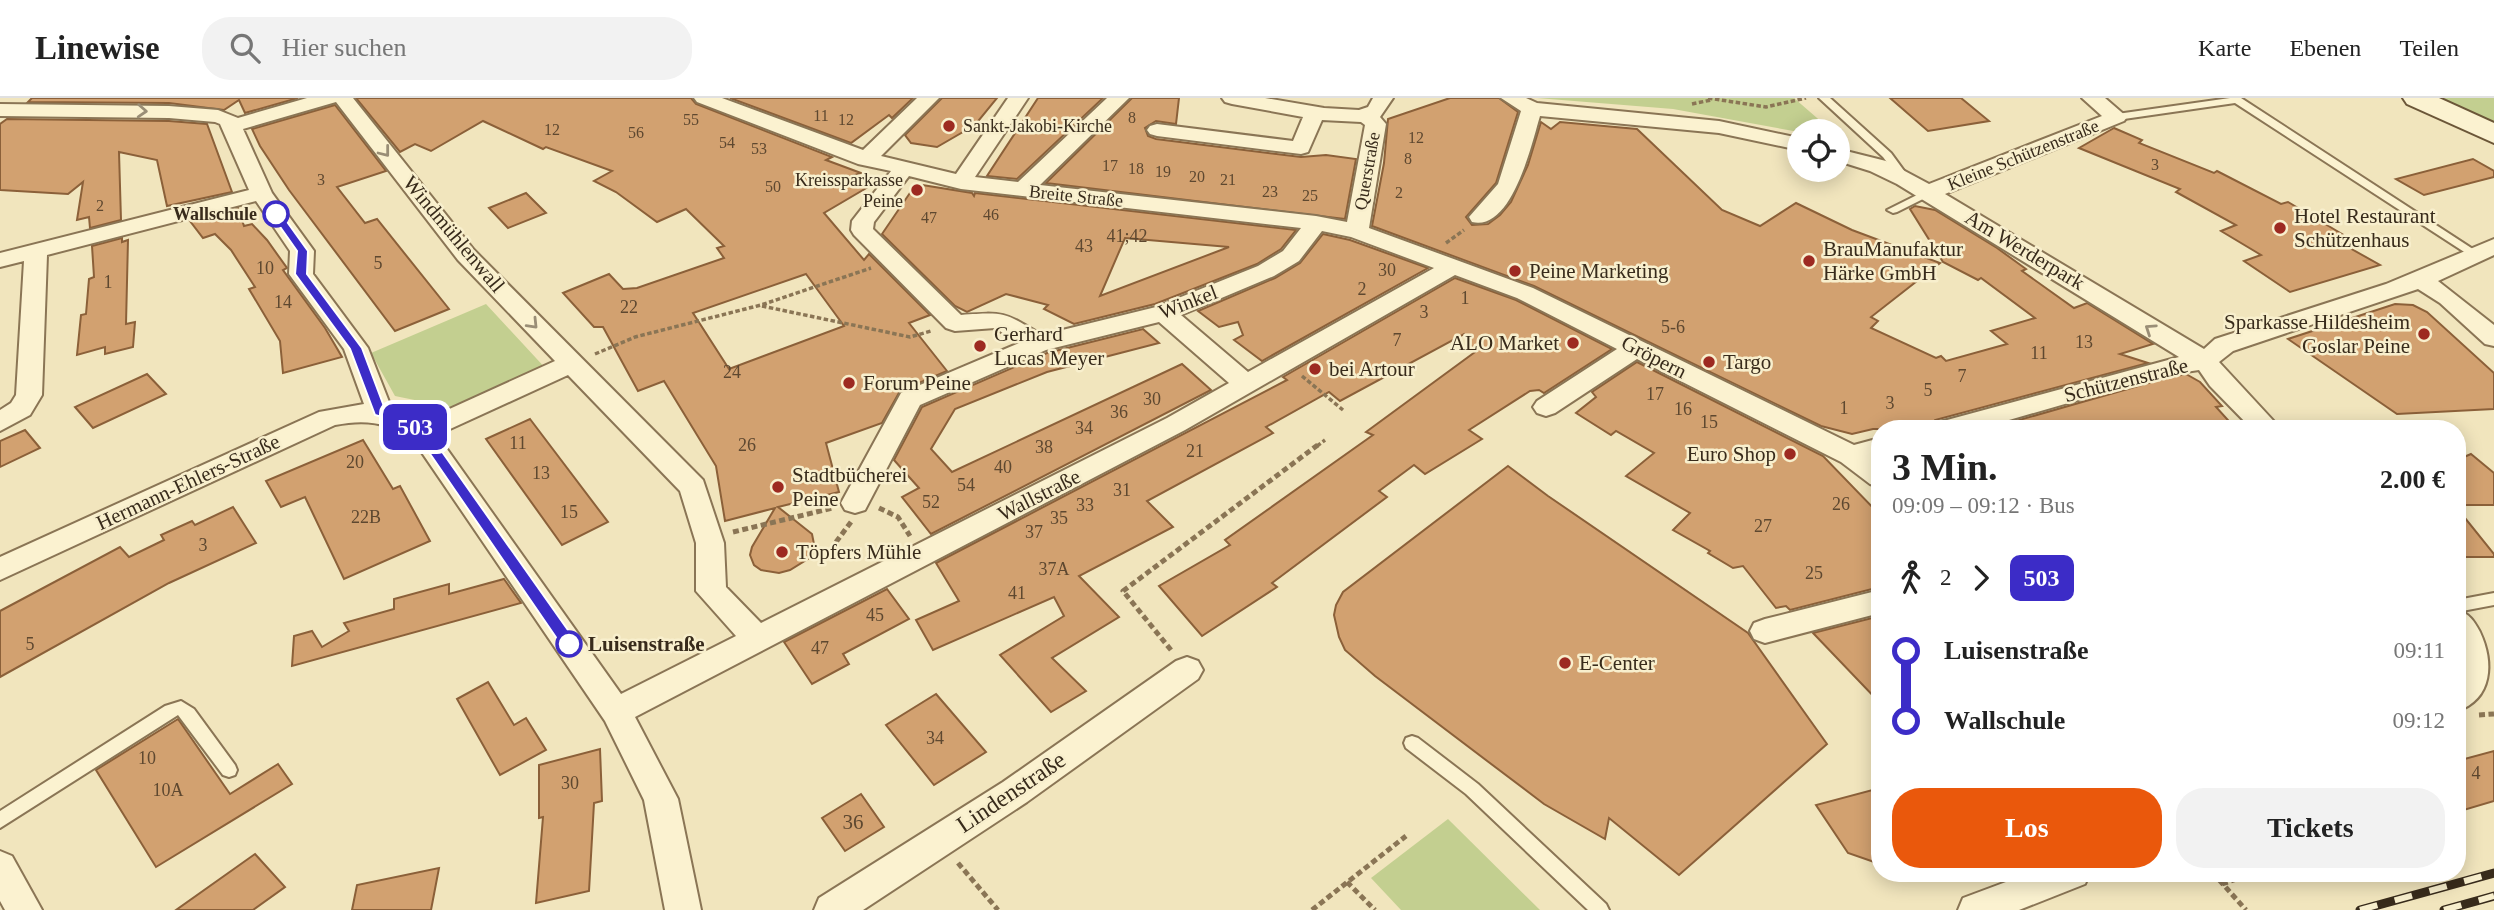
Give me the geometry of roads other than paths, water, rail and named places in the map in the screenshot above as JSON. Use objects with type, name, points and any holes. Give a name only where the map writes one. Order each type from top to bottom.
[{"type":"street","points":[[232,126],[329,98]]},
{"type":"street","name":"Windmühlenwall","points":[[343,98],[466,254],[693,487],[710,543],[711,591],[757,638]]},
{"type":"street","points":[[866,159],[929,98]]},
{"type":"street","points":[[961,182],[1018,98]]},
{"type":"street","points":[[1022,190],[1119,98]]},
{"type":"street","points":[[1232,98],[1343,116],[1367,116],[1379,108],[1383,98]]},
{"type":"street","points":[[1511,98],[1532,109],[1719,127],[1787,141]]},
{"type":"street","points":[[2092,98],[2117,117]]},
{"type":"street","points":[[2417,98],[2494,134]]},
{"type":"street","name":"Breite Straße","points":[[710,99],[866,159],[903,170],[961,182],[1022,190],[1316,223],[1357,231],[1454,266]]},
{"type":"street","points":[[1480,217],[1508,186],[1532,109]]},
{"type":"street","points":[[0,110],[121,110],[218,116],[229,120],[261,193],[302,251],[301,274],[356,348],[380,412],[402,419],[421,432],[616,712],[661,799],[684,910]]},
{"type":"street","points":[[1157,130],[1301,148],[1315,111]]},
{"type":"street","name":"Querstraße","points":[[1357,231],[1376,124],[1367,116]]},
{"type":"street","name":"Kleine Schützenstraße","points":[[1929,192],[2117,117]]},
{"type":"street","name":"Am Werderpark","points":[[1850,158],[1878,166],[1929,192],[2205,361],[2219,380],[2259,420]]},
{"type":"street","points":[[903,170],[863,220],[862,230],[955,323],[1000,320],[1038,344]]},
{"type":"street","points":[[0,260],[261,193]]},
{"type":"street","name":"Winkel","points":[[863,508],[910,399],[1038,344],[1164,313],[1266,271],[1291,256],[1316,223]]},
{"type":"street","points":[[0,422],[21,409],[29,395],[36,251]]},
{"type":"street","name":"Schützenstraße","points":[[1977,420],[2164,367],[2205,361],[2224,345],[2381,297],[2485,251]]},
{"type":"street","name":"Gröpern","points":[[1454,266],[1525,293],[1851,455],[1871,470]]},
{"type":"street","name":"Wallstraße","points":[[616,712],[1176,424],[1454,266]]},
{"type":"street","points":[[2422,281],[2448,298],[2494,338]]},
{"type":"street","points":[[1164,313],[1245,383]]},
{"type":"street","points":[[1546,407],[1635,348]]},
{"type":"street","points":[[421,432],[572,363]]},
{"type":"street","name":"Hermann-Ehlers-Straße","points":[[0,569],[328,418],[355,412],[380,412]]},
{"type":"street","points":[[1851,455],[1871,449]]},
{"type":"street","points":[[1765,631],[1871,603]]},
{"type":"street","points":[[2466,645],[2476,671]]},
{"type":"street","name":"Lindenstraße","points":[[832,910],[1015,792],[1187,670]]},
{"type":"street","points":[[0,867],[24,910]]},
{"type":"street","points":[[1976,910],[2049,882]]},
{"type":"lane","points":[[1824,98],[1887,155],[1905,179]]},
{"type":"lane","points":[[2117,117],[2203,101],[2236,100],[2485,251]]},
{"type":"lane","points":[[1893,210],[1929,192]]},
{"type":"lane","points":[[2466,604],[2494,598]]},
{"type":"lane","points":[[0,820],[171,711],[181,708],[229,770]]},
{"type":"lane","points":[[1412,743],[1472,789],[1600,910]]},
{"type":"railway","points":[[2466,881],[2494,873]]},
{"type":"railway","points":[[2360,910],[2461,882]]},
{"type":"railway","points":[[2444,910],[2494,896]]},
{"type":"place","name":"Sankt-Jakobi-Kirche","points":[[949,126]]},
{"type":"place","name":"Kreissparkasse Peine","points":[[917,190]]},
{"type":"place","name":"Wallschule","points":[[276,214]]},
{"type":"place","name":"Hotel Restaurant Schützenhaus","points":[[2280,228]]},
{"type":"place","name":"BrauManufaktur Härke GmbH","points":[[1809,261]]},
{"type":"place","name":"Peine Marketing","points":[[1515,271]]},
{"type":"place","name":"Sparkasse Hildesheim Goslar Peine","points":[[2424,334]]},
{"type":"place","name":"ALO Market","points":[[1573,343]]},
{"type":"place","name":"Gerhard Lucas Meyer","points":[[980,346]]},
{"type":"place","name":"Targo","points":[[1709,362]]},
{"type":"place","name":"bei Artour","points":[[1315,369]]},
{"type":"place","name":"Forum Peine","points":[[849,383]]},
{"type":"place","name":"Euro Shop","points":[[1790,454]]},
{"type":"place","name":"Stadtbücherei Peine","points":[[778,487]]},
{"type":"place","name":"Töpfers Mühle","points":[[782,552]]},
{"type":"place","name":"Luisenstraße","points":[[569,644]]},
{"type":"place","name":"E-Center","points":[[1565,663]]}]
